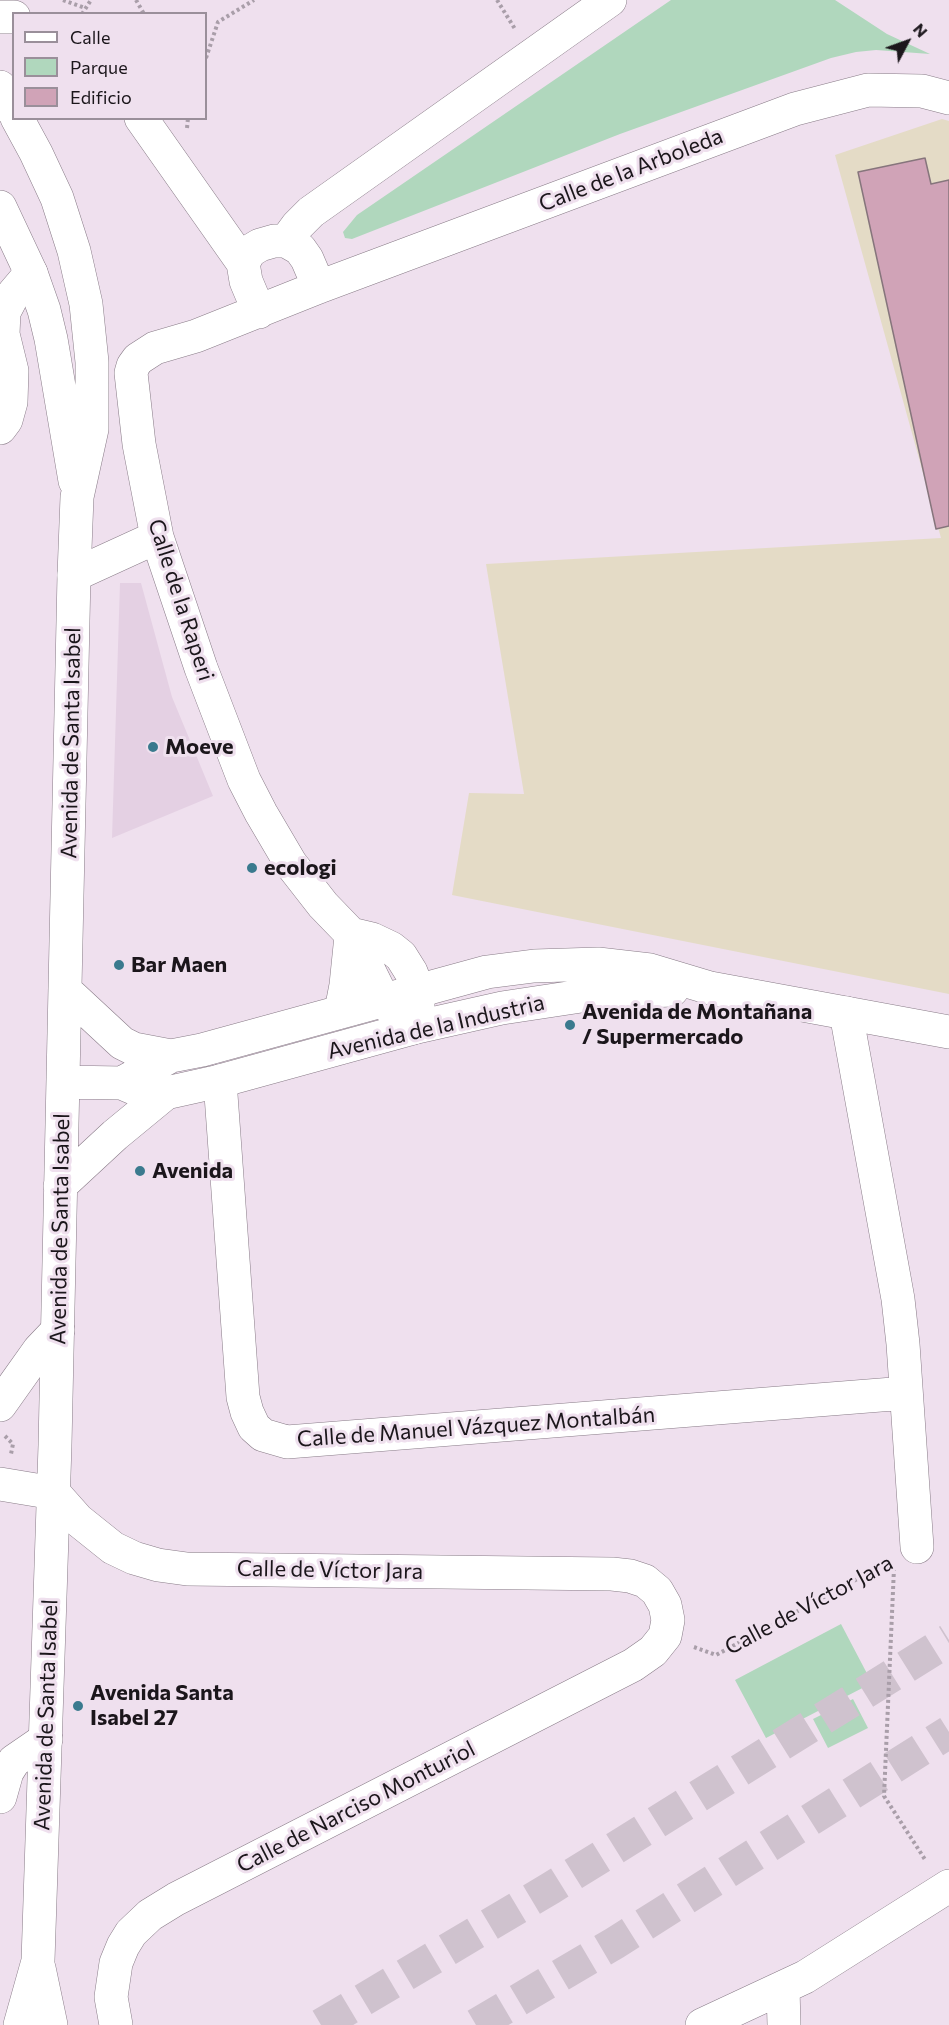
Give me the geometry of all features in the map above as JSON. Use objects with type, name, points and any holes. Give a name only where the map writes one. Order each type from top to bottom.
[{"type":"street","points":[[286,241],[311,212],[610,0]]},
{"type":"street","points":[[0,87],[12,108]]},
{"type":"street","name":"Calle de la Arboleda","points":[[259,312],[319,287],[795,109],[868,90],[922,90],[949,98]]},
{"type":"street","name":"Avenida de Santa Isabel","points":[[18,120],[57,198],[74,251],[86,304],[92,362],[92,429],[77,497],[74,575],[54,1493],[38,1961],[51,2025]]},
{"type":"street","points":[[142,120],[243,263],[246,281],[259,312]]},
{"type":"street","name":"Avenida de Santa Isabel","points":[[0,207],[31,273],[44,310],[51,339],[77,497]]},
{"type":"street","points":[[243,263],[250,251],[260,245],[274,241],[286,241],[300,249],[319,287]]},
{"type":"street","points":[[0,428],[6,420],[11,402],[12,371],[3,334],[4,312],[14,293],[31,273]]},
{"type":"street","name":"Calle de la Raperi","points":[[259,312],[196,336],[155,348],[138,359],[133,366],[131,373],[139,444],[157,537],[201,668],[244,780],[291,864],[351,934],[383,999],[396,1015],[413,1028]]},
{"type":"street","points":[[74,575],[157,537]]},
{"type":"street","points":[[341,1011],[351,934],[372,939],[391,948],[401,956],[418,990],[418,1008],[413,1028]]},
{"type":"street","name":"Avenida de la Industria","points":[[122,1083],[171,1056],[202,1050],[487,972],[534,966],[598,964],[650,970],[710,988],[949,1032]]},
{"type":"street","name":"Avenida de la Industria","points":[[64,1082],[122,1083],[142,1092],[166,1093],[220,1081],[413,1028],[564,997],[628,990],[710,988]]},
{"type":"street","name":"Avenida de la Industria","points":[[66,992],[122,1043],[134,1049],[171,1056]]},
{"type":"street","name":"Calle de Víctor Jara","points":[[846,1013],[898,1299],[906,1393],[905,1553]]},
{"type":"street","name":"Calle de Manuel Vázquez Montalbán","points":[[220,1081],[243,1397],[254,1427],[263,1435],[287,1442],[906,1393]]},
{"type":"street","name":"Avenida de la Industria","points":[[60,1186],[115,1135],[166,1093]]},
{"type":"street","points":[[0,1405],[39,1350],[58,1330]]},
{"type":"street","points":[[5,1474],[54,1493]]},
{"type":"street","name":"Calle de Víctor Jara","points":[[54,1493],[78,1520],[112,1548],[158,1565],[187,1569],[630,1576],[645,1581],[657,1590],[665,1605],[668,1620],[665,1636]]},
{"type":"street","name":"Calle de Narciso Monturiol","points":[[116,2025],[111,1997],[116,1963],[131,1933],[150,1915],[186,1894],[633,1665],[654,1651],[665,1636]]},
{"type":"street","points":[[0,1797],[7,1772],[14,1761],[46,1739]]},
{"type":"street","points":[[702,2025],[783,1988],[824,1966],[949,1886]]},
{"type":"street","name":"Avenida de Santa Isabel","points":[[20,2025],[38,1961]]},
{"type":"street","points":[[783,1988],[784,2025]]},
{"type":"path","points":[[63,0],[86,8]]},
{"type":"path","points":[[83,12],[91,0]]},
{"type":"path","points":[[207,55],[218,22],[254,0]]},
{"type":"path","points":[[0,1431],[13,1444],[5,1474]]},
{"type":"path","points":[[905,1553],[884,1796],[926,1861]]},
{"type":"path","name":"Calle de Víctor Jara","points":[[665,1636],[716,1655],[905,1553]]},
{"type":"shaded area","points":[[942,119],[949,121],[949,994],[452,895],[469,793],[524,794],[486,564],[941,538],[835,155]]},
{"type":"shaded area","name":"Moeve","points":[[120,583],[141,583],[172,697],[213,796],[112,838]]},
{"type":"green space","points":[[671,0],[835,0],[887,34],[930,54],[876,50],[831,58],[620,134],[352,239],[345,238],[343,232],[357,215]]},
{"type":"green space","points":[[841,1624],[872,1683],[766,1738],[735,1680]]},
{"type":"green space","points":[[853,1699],[868,1728],[828,1748],[813,1719]]},
{"type":"building","points":[[925,158],[931,184],[949,180],[949,526],[936,529],[858,172]]},
{"type":"tunnel","points":[[321,2025],[551,1888],[949,1640]]},
{"type":"tunnel","points":[[476,2025],[615,1943],[949,1732]]},
{"type":"place","name":"Moeve","points":[[153,747]]},
{"type":"place","name":"ecologi","points":[[252,868]]},
{"type":"place","name":"Bar Maen","points":[[119,965]]},
{"type":"place","name":"Avenida de Montañana / Supermercado","points":[[570,1025]]},
{"type":"place","name":"Avenida","points":[[140,1171]]},
{"type":"place","name":"Avenida Santa Isabel 27","points":[[78,1706]]}]
